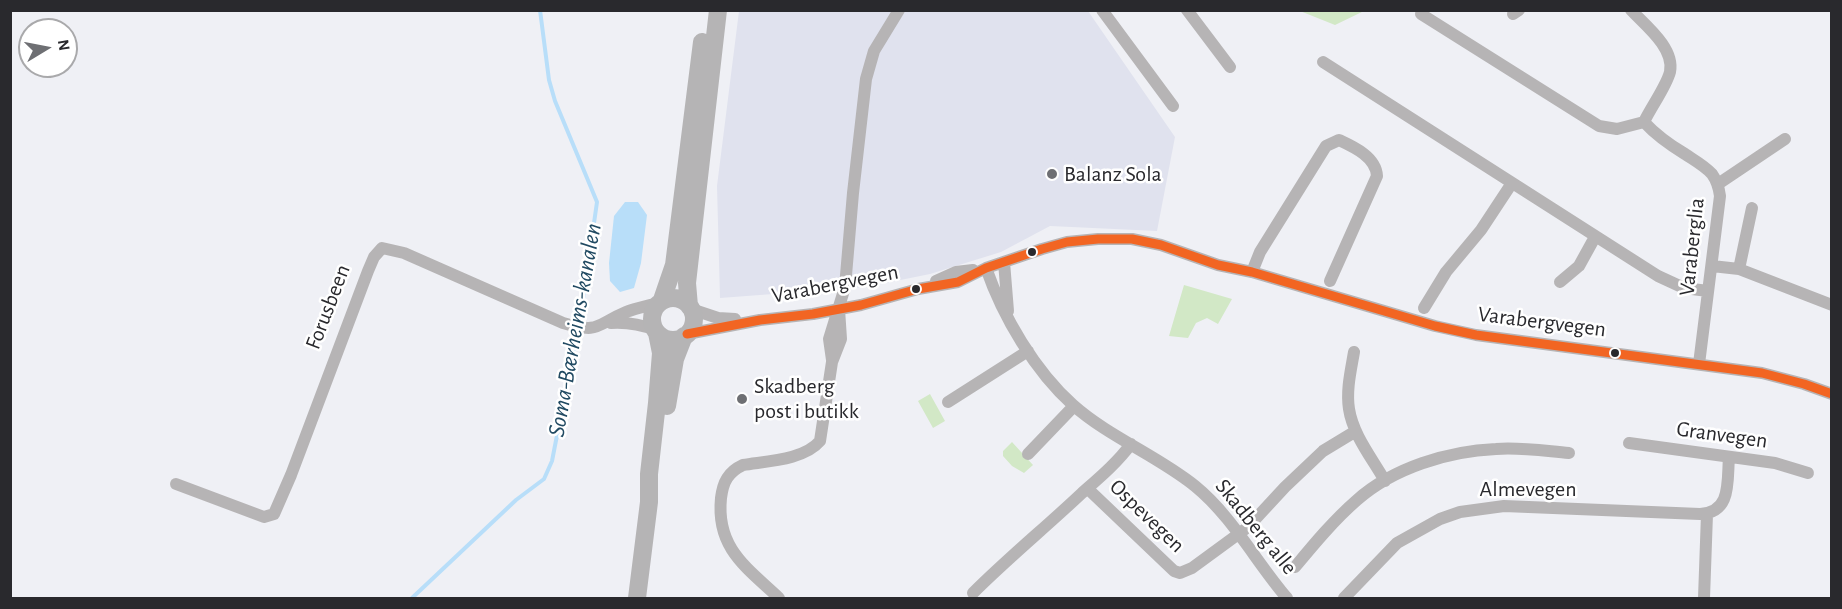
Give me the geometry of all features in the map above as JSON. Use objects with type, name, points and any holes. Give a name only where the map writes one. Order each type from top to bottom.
[{"type":"main road","points":[[637,598],[649,502],[649,474],[661,353],[652,321],[653,311],[660,302],[674,265],[706,10]]},
{"type":"main road","points":[[649,502],[657,475],[675,359],[685,335],[692,326],[693,318],[687,284],[718,10]]},
{"type":"main road","name":"Forusbeen","points":[[660,302],[672,298],[681,300],[690,307]]},
{"type":"main road","name":"Forusbeen","points":[[656,332],[665,338],[675,339],[685,335]]},
{"type":"street","points":[[779,598],[731,551],[725,539],[720,518],[722,487],[730,473],[743,465],[805,454],[815,447],[823,435],[832,362],[841,339],[839,309],[845,287],[866,79],[874,51],[899,10]]},
{"type":"street","points":[[1102,10],[1173,105]]},
{"type":"street","points":[[1186,10],[1230,67]]},
{"type":"street","points":[[1421,14],[1599,126],[1617,129],[1644,122],[1669,73],[1670,64],[1664,47],[1631,10]]},
{"type":"street","points":[[1323,62],[1658,276],[1684,288],[1708,291]]},
{"type":"street","name":"Varaberglia","points":[[1644,122],[1653,132],[1701,164],[1718,184],[1720,196],[1699,364]]},
{"type":"street","points":[[1718,184],[1785,139]]},
{"type":"street","points":[[1252,272],[1260,252],[1326,146],[1339,140],[1354,147],[1371,161],[1377,168],[1377,176],[1330,281]]},
{"type":"street","points":[[1424,308],[1446,272],[1481,230],[1512,183]]},
{"type":"street","points":[[1739,269],[1752,208]]},
{"type":"street","points":[[1560,282],[1580,266],[1595,237]]},
{"type":"street","name":"Varabergvegen","points":[[760,320],[839,309],[918,289],[956,272],[986,268],[1059,244],[1098,239],[1132,239],[1186,252],[1218,265],[1252,272],[1435,327],[1762,373],[1832,394]]},
{"type":"street","name":"Forusbeen","points":[[176,484],[264,517],[274,514],[368,271],[374,257],[382,248],[404,253],[563,323],[582,329],[607,323],[626,312],[660,302]]},
{"type":"street","name":"Skadberg alle","points":[[1004,262],[1009,318]]},
{"type":"street","points":[[1712,266],[1739,269],[1832,305]]},
{"type":"street","name":"Skadberg alle","points":[[986,268],[994,292],[1041,371],[1074,406],[1195,486],[1217,507],[1287,598]]},
{"type":"street","points":[[690,307],[718,318],[760,320]]},
{"type":"street","points":[[685,335],[760,320]]},
{"type":"street","name":"Forusbeen","points":[[607,323],[634,323],[656,332]]},
{"type":"street","points":[[948,402],[1028,351]]},
{"type":"street","points":[[1354,352],[1348,395],[1349,408],[1356,431],[1385,480]]},
{"type":"street","points":[[1028,454],[1074,406]]},
{"type":"street","points":[[1238,534],[1248,527],[1323,451],[1356,431]]},
{"type":"street","name":"Granvegen","points":[[1629,443],[1775,463],[1808,473]]},
{"type":"street","points":[[972,593],[1088,489],[1124,454],[1131,444]]},
{"type":"street","points":[[1295,567],[1358,499],[1385,480],[1416,466],[1477,451],[1513,448],[1569,453]]},
{"type":"street","points":[[1704,598],[1707,514],[1717,510],[1725,502],[1729,457]]},
{"type":"street","name":"Ospevegen","points":[[1088,489],[1174,571],[1180,573],[1192,568],[1238,534]]},
{"type":"street","name":"Almevegen","points":[[1344,598],[1397,543],[1440,519],[1460,512],[1512,506],[1707,514]]},
{"type":"shaded area","points":[[739,11],[1088,11],[1175,137],[1157,231],[1050,226],[1001,252],[930,274],[866,287],[720,298],[717,186]]},
{"type":"green space","points":[[1300,11],[1364,11],[1335,25]]},
{"type":"green space","points":[[1184,285],[1232,299],[1218,324],[1207,318],[1196,323],[1188,338],[1169,336]]},
{"type":"green space","points":[[930,394],[945,421],[933,428],[918,401]]},
{"type":"green space","points":[[1012,442],[1033,465],[1024,473],[1012,466],[1003,456],[1003,451]]},
{"type":"water","points":[[625,202],[638,202],[647,215],[641,263],[634,288],[620,292],[610,281],[609,263],[614,216]]},
{"type":"waterway","name":"Soma-Bærheims-kanalen","points":[[412,598],[516,500],[544,479],[552,461],[582,307],[597,202],[555,101],[549,80],[540,10]]},
{"type":"transit line","points":[[687,334],[760,320],[813,314],[861,305],[918,289],[958,282],[986,268],[1067,242],[1132,239],[1161,245],[1218,265],[1252,272],[1435,326],[1476,335],[1762,373],[1832,394]]},
{"type":"place","name":"Balanz Sola","points":[[1052,174]]},
{"type":"place","name":"Skadberg post i butikk","points":[[742,399]]}]
